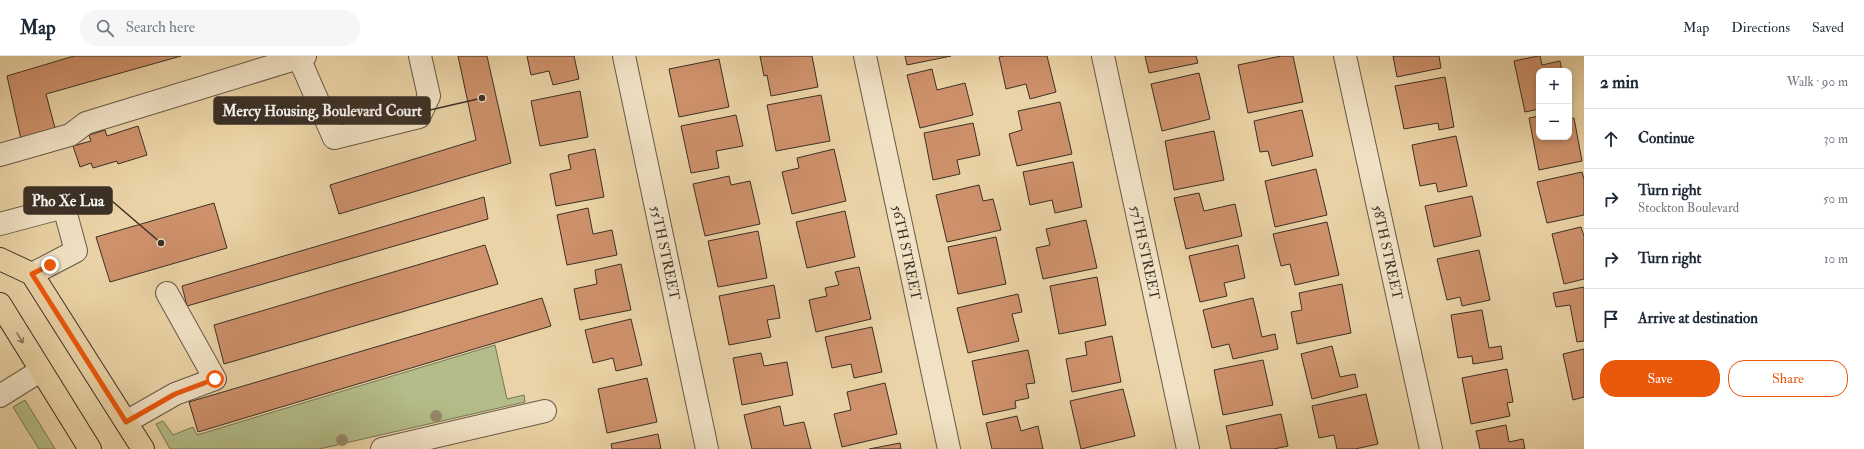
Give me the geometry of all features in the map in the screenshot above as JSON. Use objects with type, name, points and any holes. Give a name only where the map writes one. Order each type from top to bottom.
[{"type":"main road","points":[[0,259],[32,274],[143,449]]},
{"type":"main road","points":[[0,304],[40,371],[90,449]]},
{"type":"street","points":[[0,155],[70,135],[86,124],[302,57],[334,138],[419,117],[429,96],[420,56]]},
{"type":"street","name":"55TH STREET","points":[[624,56],[707,449]]},
{"type":"street","name":"56TH STREET","points":[[866,56],[949,449]]},
{"type":"street","name":"57TH STREET","points":[[1103,56],[1188,449]]},
{"type":"street","name":"58TH STREET","points":[[1345,56],[1431,449]]},
{"type":"street","points":[[0,224],[64,207],[76,251],[32,274]]},
{"type":"street","points":[[126,422],[175,394],[215,379],[167,293]]},
{"type":"street","points":[[0,396],[40,371]]},
{"type":"street","points":[[382,449],[545,411]]},
{"type":"green space","points":[[495,345],[507,399],[524,395],[525,402],[319,449],[170,449],[156,424],[163,421],[173,435],[193,427],[197,435]]},
{"type":"green space","points":[[25,400],[55,449],[39,449],[13,407]]},
{"type":"building","points":[[74,56],[181,56],[46,94],[55,128],[21,139],[7,76]]},
{"type":"building","points":[[458,56],[487,56],[511,163],[339,214],[330,185],[476,140]]},
{"type":"building","points":[[527,56],[574,56],[579,79],[553,85],[549,71],[531,75]]},
{"type":"building","points":[[760,56],[812,56],[818,87],[771,96],[767,75],[764,76]]},
{"type":"building","points":[[905,56],[951,56],[907,65]]},
{"type":"building","points":[[1047,56],[1056,92],[1030,99],[1026,84],[1006,89],[999,57]]},
{"type":"building","points":[[1145,56],[1196,56],[1198,63],[1149,73]]},
{"type":"building","points":[[1281,56],[1293,56],[1303,102],[1248,113],[1238,65]]},
{"type":"building","points":[[1393,56],[1439,56],[1441,68],[1397,77]]},
{"type":"building","points":[[1540,56],[1542,65],[1560,61],[1561,68],[1536,68],[1536,110],[1525,112],[1514,61]]},
{"type":"building","points":[[719,59],[729,107],[679,117],[669,69]]},
{"type":"building","points":[[932,69],[937,90],[965,83],[973,115],[920,128],[907,75]]},
{"type":"building","points":[[1199,73],[1210,119],[1162,131],[1151,84]]},
{"type":"building","points":[[1445,77],[1454,127],[1439,130],[1438,123],[1404,129],[1395,86]]},
{"type":"building","points":[[580,91],[588,137],[540,146],[531,101]]},
{"type":"building","points":[[821,95],[830,141],[776,151],[767,105]]},
{"type":"building","points":[[1060,102],[1072,154],[1017,166],[1009,134],[1022,130],[1018,111]]},
{"type":"building","points":[[1302,110],[1313,156],[1272,166],[1268,151],[1260,152],[1254,121]]},
{"type":"building","points":[[736,115],[743,146],[716,151],[719,168],[691,173],[681,126]]},
{"type":"building","points":[[1536,117],[1536,140],[1572,140],[1572,118],[1574,118],[1582,161],[1539,170],[1529,118]]},
{"type":"building","points":[[973,123],[980,155],[957,160],[960,174],[933,180],[924,133]]},
{"type":"building","points":[[138,126],[147,155],[118,164],[117,161],[93,168],[91,163],[80,167],[73,146],[91,141],[89,135],[105,130],[107,136]]},
{"type":"building","points":[[1214,131],[1224,180],[1174,190],[1165,141]]},
{"type":"building","points":[[1456,136],[1467,186],[1438,192],[1436,183],[1420,186],[1412,145]]},
{"type":"building","points":[[595,149],[604,197],[556,206],[550,174],[571,169],[568,155]]},
{"type":"building","points":[[834,149],[846,201],[792,214],[782,172],[799,168],[797,158]]},
{"type":"building","points":[[1073,162],[1082,207],[1055,213],[1052,200],[1030,205],[1023,172]]},
{"type":"building","points":[[1316,169],[1327,215],[1275,227],[1265,181]]},
{"type":"building","points":[[1582,172],[1584,179],[1584,215],[1547,223],[1537,182]]},
{"type":"building","points":[[729,176],[731,185],[750,181],[760,224],[705,236],[693,184]]},
{"type":"building","points":[[979,185],[983,201],[993,199],[1001,230],[947,242],[936,195]]},
{"type":"building","points":[[1199,193],[1204,211],[1235,204],[1242,236],[1186,249],[1174,198]]},
{"type":"building","points":[[1472,196],[1481,236],[1434,247],[1425,206]]},
{"type":"building","points":[[484,197],[488,219],[187,306],[182,286]]},
{"type":"building","points":[[214,203],[227,248],[110,282],[96,237]]},
{"type":"building","points":[[588,208],[593,234],[612,230],[617,255],[567,265],[557,215]]},
{"type":"building","points":[[845,211],[855,257],[807,268],[796,222]]},
{"type":"building","points":[[1086,220],[1097,268],[1043,279],[1036,248],[1050,245],[1046,229]]},
{"type":"building","points":[[1327,222],[1339,275],[1295,285],[1290,264],[1281,266],[1273,234]]},
{"type":"building","points":[[1581,227],[1584,236],[1584,279],[1564,284],[1552,234]]},
{"type":"building","points":[[758,231],[767,278],[718,287],[708,241]]},
{"type":"building","points":[[996,237],[1006,284],[958,294],[948,247]]},
{"type":"building","points":[[485,245],[498,284],[224,364],[214,325]]},
{"type":"building","points":[[1238,245],[1245,278],[1224,283],[1227,296],[1200,302],[1189,256]]},
{"type":"building","points":[[1479,250],[1490,300],[1462,306],[1460,297],[1447,300],[1437,259]]},
{"type":"building","points":[[621,264],[631,310],[580,320],[574,289],[597,284],[595,270]]},
{"type":"building","points":[[859,267],[871,319],[816,332],[809,300],[827,296],[825,288],[839,285],[835,272]]},
{"type":"building","points":[[1097,277],[1106,325],[1059,334],[1050,286]]},
{"type":"building","points":[[1342,284],[1351,333],[1297,344],[1291,312],[1302,310],[1299,293]]},
{"type":"building","points":[[774,285],[780,318],[767,320],[771,337],[729,345],[719,296]]},
{"type":"building","points":[[1584,287],[1584,341],[1577,342],[1570,305],[1556,307],[1553,293]]},
{"type":"building","points":[[1018,294],[1022,312],[1012,314],[1019,341],[968,353],[957,308]]},
{"type":"building","points":[[542,298],[551,326],[198,432],[189,402]]},
{"type":"building","points":[[1253,298],[1262,337],[1275,334],[1278,349],[1233,359],[1229,344],[1212,348],[1203,310]]},
{"type":"building","points":[[1482,310],[1489,348],[1501,346],[1503,359],[1473,364],[1472,356],[1458,358],[1451,315]]},
{"type":"building","points":[[631,319],[642,365],[616,371],[613,358],[593,363],[585,330]]},
{"type":"building","points":[[872,327],[882,372],[854,378],[851,364],[832,368],[825,337]]},
{"type":"building","points":[[1112,336],[1121,382],[1072,392],[1066,359],[1087,355],[1085,342]]},
{"type":"building","points":[[1332,346],[1340,377],[1355,374],[1358,387],[1312,399],[1301,354]]},
{"type":"building","points":[[1584,349],[1584,397],[1573,400],[1563,354]]},
{"type":"building","points":[[1028,350],[1035,383],[1026,384],[1029,398],[1015,401],[1016,408],[983,415],[972,361]]},
{"type":"building","points":[[761,353],[764,366],[787,362],[793,395],[742,405],[733,358]]},
{"type":"building","points":[[1263,360],[1273,405],[1223,415],[1214,370]]},
{"type":"building","points":[[1507,369],[1513,402],[1507,403],[1510,416],[1471,424],[1462,378]]},
{"type":"building","points":[[647,378],[657,422],[607,433],[598,389]]},
{"type":"building","points":[[885,383],[897,434],[842,447],[834,414],[851,410],[847,392]]},
{"type":"building","points":[[1123,389],[1135,436],[1081,449],[1070,401]]},
{"type":"building","points":[[1366,394],[1378,444],[1355,449],[1337,449],[1334,435],[1319,438],[1312,406]]},
{"type":"building","points":[[780,406],[784,426],[804,422],[811,449],[752,449],[744,415]]},
{"type":"building","points":[[1281,414],[1288,446],[1274,449],[1231,449],[1226,426]]},
{"type":"building","points":[[1017,416],[1021,431],[1038,426],[1043,449],[992,449],[986,423]]},
{"type":"building","points":[[1506,425],[1509,442],[1523,439],[1525,449],[1480,449],[1476,431]]},
{"type":"building","points":[[658,434],[661,449],[612,449],[611,444]]},
{"type":"building","points":[[900,443],[901,449],[869,449]]},
{"type":"place","name":"Mercy Housing, Boulevard Court","points":[[482,98]]},
{"type":"place","name":"Pho Xe Lua","points":[[161,243]]},
{"type":"route","points":[[50,265],[32,274],[126,422],[175,394],[215,379]]}]
